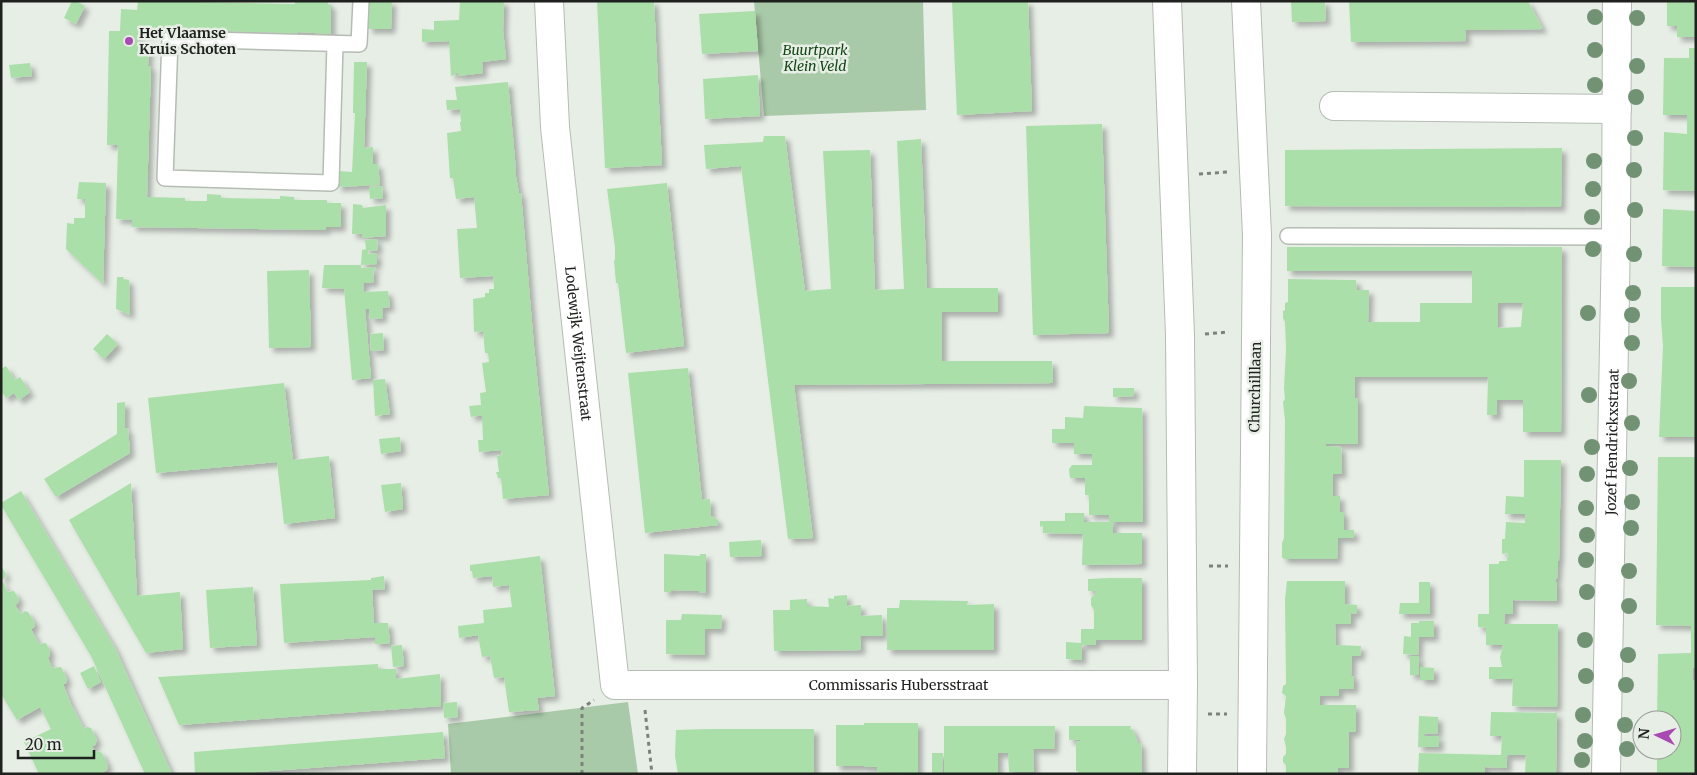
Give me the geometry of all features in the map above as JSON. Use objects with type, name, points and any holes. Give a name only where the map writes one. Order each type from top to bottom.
[{"type":"street","name":"Lodewijk Weijtenstraat","points":[[549,1],[555,127],[616,685]]},
{"type":"street","points":[[1167,1],[1180,335],[1182,774]]},
{"type":"street","name":"Churchilllaan","points":[[1246,1],[1257,235],[1252,774]]},
{"type":"street","name":"Jozef Hendrickxstraat","points":[[1606,774],[1618,110],[1617,1]]},
{"type":"street","points":[[1334,106],[1618,110]]},
{"type":"street","name":"Commissaris Hubersstraat","points":[[616,685],[1183,685]]},
{"type":"lane","points":[[335,44],[331,183],[165,178],[170,39],[359,44],[361,1]]},
{"type":"lane","points":[[1288,236],[1616,237]]},
{"type":"path","points":[[1174,175],[1254,170]]},
{"type":"path","points":[[1180,335],[1256,331]]},
{"type":"path","points":[[1182,568],[1253,564]]},
{"type":"path","points":[[582,774],[582,708],[616,685]]},
{"type":"path","points":[[642,686],[652,774]]},
{"type":"path","points":[[1203,715],[1253,712]]},
{"type":"green space","name":"Buurtpark Klein Veld","points":[[754,1],[923,1],[926,110],[764,116]]},
{"type":"green space","points":[[628,702],[638,774],[451,774],[448,724]]},
{"type":"building","points":[[72,1],[85,6],[76,24],[64,18]]},
{"type":"building","points":[[138,1],[295,4],[295,1],[328,1],[328,5],[331,5],[331,34],[298,32],[298,37],[283,36],[284,33],[224,31],[224,35],[210,35],[210,29],[192,30],[191,32],[150,30],[150,34],[139,34],[139,48],[149,48],[148,66],[151,66],[147,197],[185,198],[185,201],[207,201],[207,194],[221,195],[221,198],[280,199],[280,196],[294,197],[294,200],[327,200],[327,203],[341,203],[341,227],[326,227],[326,230],[132,227],[132,220],[116,219],[118,145],[107,145],[109,31],[120,31],[121,9],[137,10]]},
{"type":"building","points":[[368,1],[392,1],[391,29],[368,29]]},
{"type":"building","points":[[460,1],[504,1],[503,30],[506,59],[482,62],[483,73],[458,76],[458,73],[455,73],[455,75],[451,76],[449,41],[422,42],[422,29],[434,30],[434,21],[459,20]]},
{"type":"building","points":[[597,1],[654,1],[662,165],[605,168]]},
{"type":"building","points":[[952,1],[1028,1],[1032,111],[957,115]]},
{"type":"building","points":[[1291,1],[1325,1],[1326,21],[1292,22]]},
{"type":"building","points":[[1349,1],[1528,1],[1543,29],[1465,30],[1466,41],[1351,42]]},
{"type":"building","points":[[1667,1],[1696,1],[1696,37],[1677,37],[1677,26],[1667,26]]},
{"type":"building","points":[[755,11],[758,51],[702,54],[699,14]]},
{"type":"building","points":[[1689,48],[1696,48],[1696,191],[1663,190],[1664,132],[1687,134],[1687,115],[1663,115],[1664,58],[1689,58]]},
{"type":"building","points":[[354,62],[367,62],[364,148],[373,147],[373,164],[378,164],[380,185],[337,187],[338,171],[352,172],[355,113],[353,113]]},
{"type":"building","points":[[30,63],[32,76],[11,78],[9,65]]},
{"type":"building","points":[[758,75],[760,116],[705,119],[703,79]]},
{"type":"building","points":[[508,82],[515,171],[519,193],[521,193],[549,495],[503,499],[501,478],[498,478],[496,472],[499,472],[497,456],[502,455],[501,450],[479,452],[478,440],[483,440],[482,415],[471,417],[469,406],[481,405],[480,393],[486,392],[482,363],[489,362],[488,353],[485,353],[483,331],[474,332],[473,299],[485,297],[485,293],[489,293],[489,289],[494,289],[493,276],[460,278],[457,229],[477,228],[474,197],[456,199],[453,178],[450,178],[447,133],[461,131],[461,122],[460,109],[447,110],[446,100],[457,100],[455,87]]},
{"type":"building","points":[[1102,124],[1109,333],[1033,335],[1026,126]]},
{"type":"building","points":[[764,136],[785,136],[805,291],[831,289],[823,151],[870,150],[875,290],[904,289],[897,141],[921,139],[927,288],[998,288],[998,312],[942,312],[942,361],[1052,361],[1053,383],[794,385],[813,538],[788,539],[741,166],[706,169],[704,145],[763,142]]},
{"type":"building","points":[[1562,148],[1561,207],[1285,206],[1285,150]]},
{"type":"building","points":[[79,182],[106,183],[103,284],[66,249],[67,223],[74,224],[74,218],[85,218],[85,199],[77,199]]},
{"type":"building","points":[[667,183],[684,346],[626,353],[618,283],[616,283],[615,247],[607,189]]},
{"type":"building","points":[[382,186],[383,198],[370,199],[369,187]]},
{"type":"building","points":[[353,204],[362,205],[363,208],[386,205],[386,236],[362,238],[362,234],[352,234]]},
{"type":"building","points":[[1663,209],[1696,211],[1696,267],[1662,266]]},
{"type":"building","points":[[377,239],[378,250],[368,251],[368,254],[377,253],[377,264],[361,265],[362,250],[366,249],[365,240]]},
{"type":"building","points":[[1287,247],[1562,247],[1561,432],[1523,432],[1523,400],[1497,400],[1497,415],[1487,415],[1488,377],[1355,377],[1355,398],[1358,398],[1358,444],[1326,444],[1326,446],[1341,447],[1342,474],[1333,474],[1333,496],[1340,496],[1340,512],[1344,512],[1344,530],[1354,530],[1354,538],[1338,538],[1337,559],[1284,559],[1282,557],[1284,538],[1285,420],[1283,402],[1285,399],[1286,349],[1283,311],[1285,310],[1285,303],[1288,302],[1288,279],[1356,280],[1357,290],[1369,290],[1368,322],[1420,322],[1420,303],[1472,303],[1472,271],[1287,271]],"holes":[[[1498,303],[1523,303],[1521,327],[1498,328]]]},
{"type":"building","points":[[324,265],[361,265],[361,268],[376,267],[373,270],[374,282],[363,283],[364,292],[388,291],[390,307],[382,308],[383,318],[370,319],[369,309],[365,309],[371,378],[352,380],[344,289],[322,288]]},
{"type":"building","points":[[309,270],[311,347],[269,348],[267,271]]},
{"type":"building","points":[[117,277],[124,277],[123,279],[129,280],[130,315],[116,309]]},
{"type":"building","points":[[1661,287],[1696,287],[1696,437],[1659,437],[1663,346]]},
{"type":"building","points":[[383,333],[384,350],[371,351],[370,334]]},
{"type":"building","points":[[107,334],[118,344],[104,359],[93,349]]},
{"type":"building","points":[[6,366],[15,380],[20,377],[30,392],[19,400],[14,393],[6,398],[1,391],[1,369]]},
{"type":"building","points":[[688,368],[702,500],[710,499],[711,516],[718,520],[718,525],[645,533],[628,373]]},
{"type":"building","points":[[385,379],[390,414],[375,416],[373,380]]},
{"type":"building","points":[[284,383],[293,460],[329,456],[335,518],[284,524],[277,462],[156,473],[148,398]]},
{"type":"building","points":[[1113,388],[1134,388],[1134,396],[1113,397]]},
{"type":"building","points":[[125,402],[125,429],[128,428],[130,453],[56,497],[44,479],[117,434],[117,403]]},
{"type":"building","points":[[1084,406],[1142,408],[1143,522],[1113,522],[1113,533],[1142,533],[1142,564],[1082,565],[1083,534],[1043,533],[1043,526],[1040,527],[1040,521],[1065,521],[1065,513],[1084,513],[1084,522],[1109,522],[1109,515],[1089,515],[1089,495],[1085,495],[1085,478],[1070,478],[1069,469],[1072,465],[1092,465],[1092,454],[1074,454],[1074,443],[1052,443],[1052,429],[1065,429],[1065,417],[1083,418]]},
{"type":"building","points":[[400,437],[401,451],[381,454],[379,439]]},
{"type":"building","points":[[1658,457],[1696,457],[1696,668],[1693,668],[1693,680],[1696,680],[1696,774],[1657,774],[1657,760],[1682,760],[1682,710],[1657,710],[1658,654],[1691,653],[1691,626],[1656,625]]},
{"type":"building","points":[[1524,460],[1561,460],[1559,561],[1555,582],[1557,582],[1557,601],[1513,600],[1513,614],[1505,614],[1504,624],[1558,624],[1557,707],[1512,706],[1513,679],[1489,679],[1489,667],[1502,667],[1500,657],[1503,645],[1486,645],[1486,628],[1478,627],[1478,614],[1489,614],[1489,564],[1499,564],[1499,561],[1507,561],[1508,553],[1502,554],[1502,539],[1505,539],[1506,522],[1525,523],[1525,514],[1505,514],[1506,496],[1524,497]]},
{"type":"building","points":[[131,483],[137,596],[180,592],[183,649],[146,653],[69,520]]},
{"type":"building","points":[[401,483],[403,509],[385,512],[381,485]]},
{"type":"building","points":[[21,491],[115,648],[172,774],[145,774],[91,656],[1,505],[1,503]]},
{"type":"building","points":[[761,540],[762,556],[730,557],[729,542]]},
{"type":"building","points":[[664,554],[700,556],[700,554],[706,554],[706,593],[671,590],[671,592],[664,592]]},
{"type":"building","points":[[540,556],[555,696],[537,698],[539,710],[509,712],[504,677],[494,678],[490,656],[482,657],[478,635],[459,638],[458,626],[484,623],[483,610],[512,607],[509,585],[493,587],[492,576],[473,578],[470,565]]},
{"type":"building","points":[[1,566],[6,574],[2,580],[8,592],[14,591],[19,599],[15,605],[21,614],[25,611],[28,612],[35,623],[31,629],[39,644],[46,643],[50,651],[48,658],[52,668],[61,667],[67,679],[66,683],[63,684],[71,704],[84,729],[87,727],[91,728],[97,740],[95,745],[92,746],[95,752],[102,753],[108,765],[107,770],[104,771],[105,774],[39,774],[24,742],[51,729],[40,707],[17,720],[1,694]]},
{"type":"building","points":[[384,576],[385,589],[372,590],[374,623],[388,623],[390,643],[375,644],[375,637],[284,643],[280,584],[371,580],[371,578]]},
{"type":"building","points":[[1142,578],[1142,640],[1096,640],[1096,645],[1082,645],[1082,660],[1066,659],[1066,642],[1081,643],[1081,629],[1094,629],[1094,610],[1091,605],[1091,598],[1095,591],[1088,591],[1088,579]]},
{"type":"building","points":[[1287,581],[1345,581],[1345,604],[1357,605],[1357,614],[1351,613],[1351,624],[1335,624],[1336,645],[1361,646],[1360,656],[1352,656],[1351,676],[1354,676],[1354,689],[1339,689],[1339,696],[1320,696],[1320,705],[1356,705],[1356,732],[1349,732],[1349,768],[1338,768],[1337,774],[1286,774],[1286,765],[1283,762],[1283,757],[1286,754],[1284,739],[1286,719],[1284,713],[1286,696],[1282,693],[1283,686],[1286,684],[1285,599]]},
{"type":"building","points":[[1419,582],[1430,582],[1430,614],[1399,614],[1400,603],[1419,603]]},
{"type":"building","points":[[253,587],[257,645],[210,648],[206,590]]},
{"type":"building","points":[[847,595],[847,606],[861,605],[861,616],[882,615],[883,636],[860,636],[861,650],[774,651],[773,610],[790,610],[790,600],[807,599],[807,606],[829,607],[828,598],[834,599],[834,596]]},
{"type":"building","points":[[900,600],[968,601],[967,605],[994,604],[994,650],[887,650],[887,608],[899,608]]},
{"type":"building","points":[[682,614],[722,615],[721,629],[705,629],[705,655],[666,654],[666,620],[681,620]]},
{"type":"building","points":[[1419,621],[1434,621],[1434,637],[1419,637],[1418,655],[1403,654],[1404,636],[1411,637],[1411,623],[1419,623]]},
{"type":"building","points":[[402,645],[404,666],[393,667],[391,646]]},
{"type":"building","points":[[1410,656],[1419,656],[1419,675],[1410,675]]},
{"type":"building","points":[[378,664],[378,669],[396,669],[396,679],[440,674],[441,706],[179,725],[158,677]]},
{"type":"building","points":[[94,666],[101,682],[88,689],[80,673]]},
{"type":"building","points":[[1420,667],[1434,668],[1434,680],[1420,680]]},
{"type":"building","points":[[457,702],[458,717],[444,718],[443,703]]},
{"type":"building","points":[[1491,712],[1557,713],[1556,774],[1525,774],[1526,755],[1507,755],[1507,768],[1485,767],[1485,774],[1418,774],[1419,753],[1501,755],[1502,736],[1490,736]]},
{"type":"building","points":[[1419,716],[1438,717],[1438,733],[1424,734],[1424,736],[1439,736],[1439,747],[1418,747]]},
{"type":"building","points":[[864,723],[918,723],[918,774],[877,772],[877,767],[836,766],[836,725],[864,725]]},
{"type":"building","points":[[944,726],[1055,726],[1054,749],[1033,749],[1034,772],[1009,772],[1008,753],[998,753],[998,774],[944,773]]},
{"type":"building","points":[[1069,726],[1131,726],[1130,729],[1133,730],[1138,743],[1141,743],[1142,774],[1078,774],[1078,771],[1076,771],[1076,741],[1080,740],[1069,740]]},
{"type":"building","points":[[814,729],[814,774],[678,774],[675,756],[676,730]]},
{"type":"building","points":[[443,732],[445,758],[229,774],[195,774],[194,752]]},
{"type":"building","points":[[932,753],[943,753],[942,774],[932,774]]},
{"type":"place","name":"Het Vlaamse Kruis Schoten","points":[[129,41]]}]
